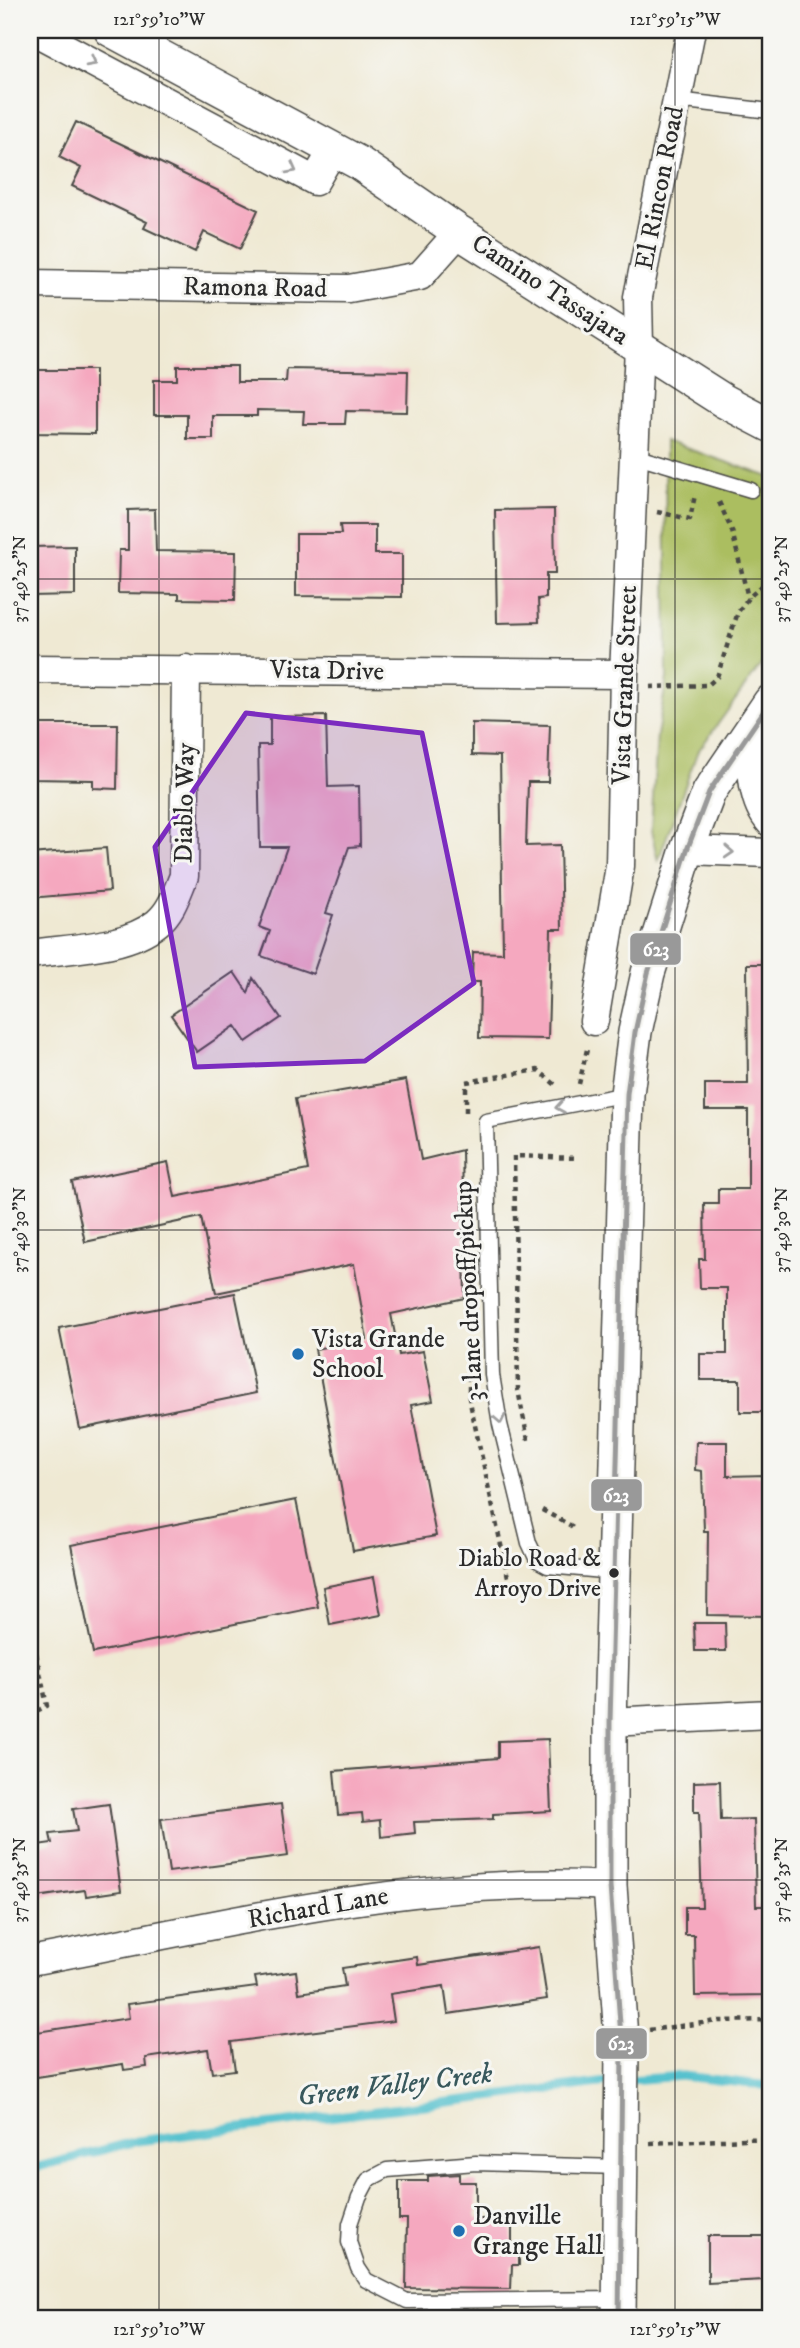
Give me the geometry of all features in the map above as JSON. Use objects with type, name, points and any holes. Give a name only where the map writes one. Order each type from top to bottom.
[{"type":"street","points":[[32,30],[315,181],[333,150]]},
{"type":"street","name":"Camino Tassajara","points":[[111,30],[359,163],[459,232],[639,347],[724,401],[770,425]]},
{"type":"street","name":"El Rincon Road","points":[[639,347],[638,297],[691,30]]},
{"type":"street","name":"Ramona Road","points":[[30,284],[349,289],[420,276],[459,232]]},
{"type":"street","name":"Vista Grande Street","points":[[594,1021],[620,866],[624,681],[639,347]]},
{"type":"street","name":"Vista Drive","points":[[30,669],[186,669],[624,681]]},
{"type":"street","name":"Diablo Way","points":[[30,954],[134,935],[157,923],[172,905],[184,876],[186,669]]},
{"type":"street","points":[[620,2309],[621,2042],[610,1886],[610,1722],[627,1094],[635,1032],[648,973],[687,850],[709,792],[770,702]]},
{"type":"street","points":[[751,730],[752,769],[757,794],[770,821]]},
{"type":"street","points":[[687,850],[770,853]]},
{"type":"street","points":[[610,1722],[770,1714]]},
{"type":"street","name":"Richard Lane","points":[[30,1961],[386,1895],[478,1885],[610,1886]]},
{"type":"lane","points":[[677,100],[770,111]]},
{"type":"lane","points":[[634,455],[751,489]]},
{"type":"lane","name":"3-lane dropoff/pickup","points":[[614,1572],[548,1566],[537,1560],[529,1543],[500,1424],[492,1375],[486,1121],[627,1094]]},
{"type":"lane","points":[[620,2309],[407,2301],[366,2280],[358,2268],[349,2242],[350,2224],[368,2180],[387,2170],[622,2150]]},
{"type":"path","points":[[632,507],[690,519],[697,485]]},
{"type":"path","points":[[715,496],[732,531],[748,598]]},
{"type":"path","points":[[624,681],[708,685],[717,677],[730,631],[748,598],[770,579]]},
{"type":"path","points":[[578,1104],[578,1089],[594,1021]]},
{"type":"path","points":[[529,1444],[518,1390],[514,1156],[578,1158]]},
{"type":"path","points":[[540,1497],[542,1511],[578,1530]]},
{"type":"path","points":[[30,1624],[47,1706],[30,1714]]},
{"type":"path","points":[[621,2042],[718,2021],[770,2020]]},
{"type":"path","points":[[622,2150],[770,2138]]},
{"type":"highlighted area","points":[[246,713],[422,733],[474,983],[365,1061],[195,1067],[155,847]]},
{"type":"green space","points":[[665,441],[770,477],[770,652],[697,753],[658,861],[651,831],[657,735],[667,678]]},
{"type":"building","points":[[76,122],[258,210],[240,249],[204,232],[195,252],[144,228],[147,222],[72,186],[81,168],[59,157]]},
{"type":"building","points":[[177,366],[237,366],[237,382],[286,382],[287,369],[408,371],[407,412],[346,411],[345,424],[303,424],[304,411],[257,410],[257,416],[213,416],[213,439],[187,439],[187,415],[154,415],[154,380],[177,380]]},
{"type":"building","points":[[30,370],[95,370],[95,434],[30,433]]},
{"type":"building","points":[[155,509],[156,551],[236,552],[235,600],[179,599],[179,594],[118,593],[119,550],[128,550],[128,510]]},
{"type":"building","points":[[554,509],[555,574],[546,574],[546,598],[538,599],[539,622],[497,623],[495,510]]},
{"type":"building","points":[[340,525],[375,525],[375,554],[402,554],[402,597],[296,596],[296,534],[341,534]]},
{"type":"building","points":[[75,546],[75,595],[30,596],[30,547]]},
{"type":"building","points":[[326,716],[328,787],[359,786],[360,846],[349,847],[326,913],[333,915],[313,974],[261,956],[270,931],[259,927],[287,847],[260,847],[258,745],[270,745],[270,717]]},
{"type":"building","points":[[472,723],[550,725],[548,782],[528,782],[526,846],[560,845],[562,929],[551,929],[548,1039],[479,1038],[480,982],[472,982],[473,952],[503,953],[500,756],[472,755]]},
{"type":"building","points":[[30,724],[118,724],[117,789],[93,788],[93,780],[30,779]]},
{"type":"building","points":[[106,848],[110,891],[30,898],[30,854]]},
{"type":"building","points":[[747,964],[770,964],[770,1412],[740,1412],[740,1380],[700,1380],[700,1354],[727,1354],[727,1288],[700,1288],[699,1259],[705,1259],[704,1203],[718,1203],[718,1189],[748,1189],[748,1110],[705,1110],[705,1084],[748,1084]]},
{"type":"building","points":[[234,972],[248,993],[253,978],[281,1018],[246,1042],[235,1026],[197,1052],[171,1015]]},
{"type":"building","points":[[406,1080],[421,1160],[462,1150],[465,1298],[391,1314],[399,1355],[423,1351],[433,1401],[411,1405],[436,1536],[353,1551],[315,1349],[367,1339],[354,1264],[216,1293],[201,1217],[85,1242],[72,1182],[168,1162],[175,1197],[308,1170],[295,1099]]},
{"type":"building","points":[[235,1293],[256,1393],[80,1429],[59,1328]]},
{"type":"building","points":[[696,1442],[727,1442],[727,1476],[766,1475],[770,1616],[707,1615],[708,1531],[704,1531],[702,1471],[695,1470]]},
{"type":"building","points":[[296,1500],[318,1607],[93,1653],[71,1545]]},
{"type":"building","points":[[374,1577],[381,1615],[330,1625],[323,1587]]},
{"type":"building","points":[[694,1623],[725,1623],[726,1651],[695,1651]]},
{"type":"building","points":[[548,1739],[551,1811],[493,1814],[493,1819],[414,1822],[415,1833],[381,1837],[380,1820],[363,1822],[362,1813],[338,1815],[334,1771],[498,1758],[498,1741]]},
{"type":"building","points":[[720,1781],[721,1820],[754,1819],[756,1906],[770,1906],[770,1995],[695,1996],[694,1935],[685,1935],[685,1907],[702,1907],[699,1812],[694,1812],[694,1782]]},
{"type":"building","points":[[109,1804],[121,1891],[86,1896],[85,1890],[30,1898],[30,1846],[52,1843],[50,1834],[77,1831],[73,1809]]},
{"type":"building","points":[[281,1804],[288,1856],[169,1872],[161,1819]]},
{"type":"building","points":[[539,1947],[547,1999],[448,2014],[444,1986],[390,1994],[394,2021],[231,2042],[235,2070],[212,2073],[208,2049],[146,2058],[147,2067],[124,2070],[123,2064],[30,2078],[30,2033],[129,2018],[127,2004],[257,1987],[255,1977],[296,1971],[299,1993],[345,1986],[342,1968],[417,1957],[418,1965]]},
{"type":"building","name":"Danville Grange Hall","points":[[459,2174],[459,2182],[476,2182],[476,2219],[512,2219],[512,2244],[519,2244],[519,2265],[512,2265],[511,2289],[406,2288],[407,2219],[399,2219],[399,2181],[428,2181],[428,2176]]},
{"type":"building","points":[[708,2236],[770,2236],[770,2274],[765,2274],[764,2280],[708,2283]]},
{"type":"waterway","name":"Green Valley Creek","points":[[629,2080],[683,2076],[770,2086]]},
{"type":"waterway","name":"Green Valley Creek","points":[[30,2169],[137,2141],[616,2081]]},
{"type":"transit line","name":"623","points":[[619,2318],[622,2051],[610,1886],[610,1722],[627,1094],[635,1032],[648,973],[687,850],[709,792],[770,702]]},
{"type":"place","name":"Vista Grande School","points":[[298,1354]]},
{"type":"place","name":"Diablo Road & Arroyo Drive","points":[[614,1573]]},
{"type":"place","name":"Danville Grange Hall","points":[[459,2231]]}]
